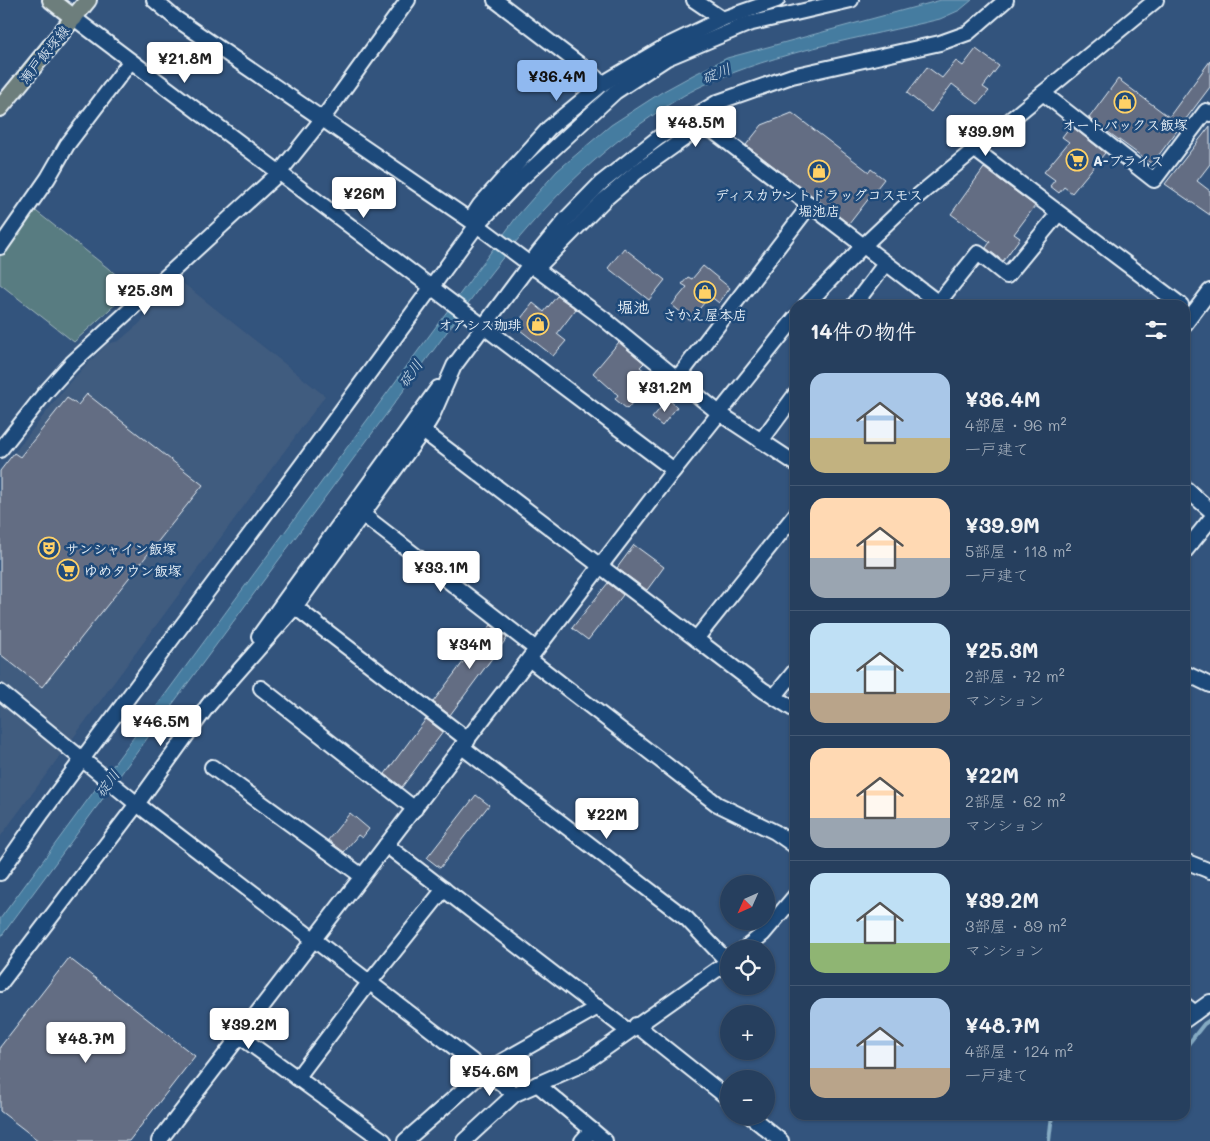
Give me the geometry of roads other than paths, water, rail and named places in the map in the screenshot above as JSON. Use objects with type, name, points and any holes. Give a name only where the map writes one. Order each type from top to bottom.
[{"type":"main road","points":[[51,0],[74,18]]},
{"type":"main road","name":"瀬戸飯塚線","points":[[0,108],[88,0]]},
{"type":"street","points":[[154,0],[182,23],[476,224],[604,319],[676,380],[719,413],[790,460]]},
{"type":"street","points":[[0,450],[45,392],[72,363],[279,173],[323,118],[408,0]]},
{"type":"street","points":[[495,0],[592,74],[602,84]]},
{"type":"street","points":[[694,0],[722,20]]},
{"type":"street","points":[[476,224],[480,205],[549,128],[602,84],[666,46],[722,20],[777,0]]},
{"type":"street","points":[[0,873],[42,813],[85,761],[434,290],[476,224],[570,132],[615,92],[667,58],[748,24],[818,4],[851,0]]},
{"type":"street","points":[[0,984],[207,708],[482,326],[532,265],[566,219],[601,183],[658,138],[718,102],[792,76],[940,44],[968,33],[1006,0]]},
{"type":"street","points":[[811,300],[863,246],[974,149],[1156,0]]},
{"type":"street","points":[[74,18],[674,470]]},
{"type":"street","points":[[0,247],[48,178],[67,146],[130,62]]},
{"type":"street","points":[[1043,93],[1154,180],[1206,111],[1210,114]]},
{"type":"street","points":[[532,265],[637,172],[699,128],[713,131],[934,300]]},
{"type":"street","points":[[974,149],[1174,300]]},
{"type":"street","points":[[676,380],[810,206]]},
{"type":"street","points":[[942,300],[978,253],[1007,276],[1058,214]]},
{"type":"street","points":[[858,300],[885,264]]},
{"type":"street","points":[[1190,313],[1210,291]]},
{"type":"street","points":[[159,1141],[241,1037],[313,940],[674,470],[790,324]]},
{"type":"street","points":[[207,708],[295,607],[423,431],[432,416],[454,366]]},
{"type":"street","points":[[761,441],[790,402]]},
{"type":"street","points":[[423,431],[600,567],[774,697],[790,707]]},
{"type":"street","points":[[1190,492],[1210,510]]},
{"type":"street","points":[[362,514],[717,804],[775,832],[790,842]]},
{"type":"street","points":[[1190,545],[1210,520]]},
{"type":"street","points":[[696,639],[790,521]]},
{"type":"street","points":[[295,607],[686,919],[720,953]]},
{"type":"street","points":[[1190,676],[1210,686]]},
{"type":"street","points":[[774,697],[790,677]]},
{"type":"street","points":[[261,688],[415,809]]},
{"type":"street","points":[[0,692],[136,804],[515,1094]]},
{"type":"street","points":[[212,766],[362,876]]},
{"type":"street","points":[[386,845],[598,1007],[632,1028],[720,1092]]},
{"type":"street","points":[[1190,863],[1210,871]]},
{"type":"street","points":[[297,1078],[369,982],[444,889]]},
{"type":"street","points":[[755,940],[763,934],[790,902]]},
{"type":"street","points":[[464,1141],[515,1094],[583,1064],[720,967]]},
{"type":"street","points":[[1190,1011],[1210,1002]]},
{"type":"street","points":[[405,1141],[485,1071],[598,1007]]},
{"type":"street","points":[[241,1037],[384,1141]]},
{"type":"street","points":[[537,1084],[605,1141]]},
{"type":"street","points":[[761,1125],[781,1141]]},
{"type":"street","points":[[582,1141],[592,1130]]},
{"type":"water","name":"碇川","points":[[941,0],[972,0],[960,10],[940,19],[790,54],[732,73],[697,88],[671,103],[628,133],[604,152],[561,192],[521,236],[483,283],[0,938],[0,919],[518,215],[557,171],[611,125],[662,92],[727,58]]},
{"type":"waterway","points":[[1190,1042],[1204,1024],[1210,1020]]},
{"type":"waterway","points":[[1049,1141],[1051,1120]]},
{"type":"place","name":"オートバックス飯塚","points":[[1125,102]]},
{"type":"place","name":"A-プライス","points":[[1077,160]]},
{"type":"place","name":"ディスカウントドラッグコスモス 堀池店","points":[[819,171]]},
{"type":"place","name":"さかえ屋本店","points":[[705,292]]},
{"type":"place","name":"オアシス珈琲","points":[[538,324]]},
{"type":"place","name":"サンシャイン飯塚","points":[[49,548]]},
{"type":"place","name":"ゆめタウン飯塚","points":[[68,570]]},
{"type":"district","name":"堀池","points":[[633,306]]}]
